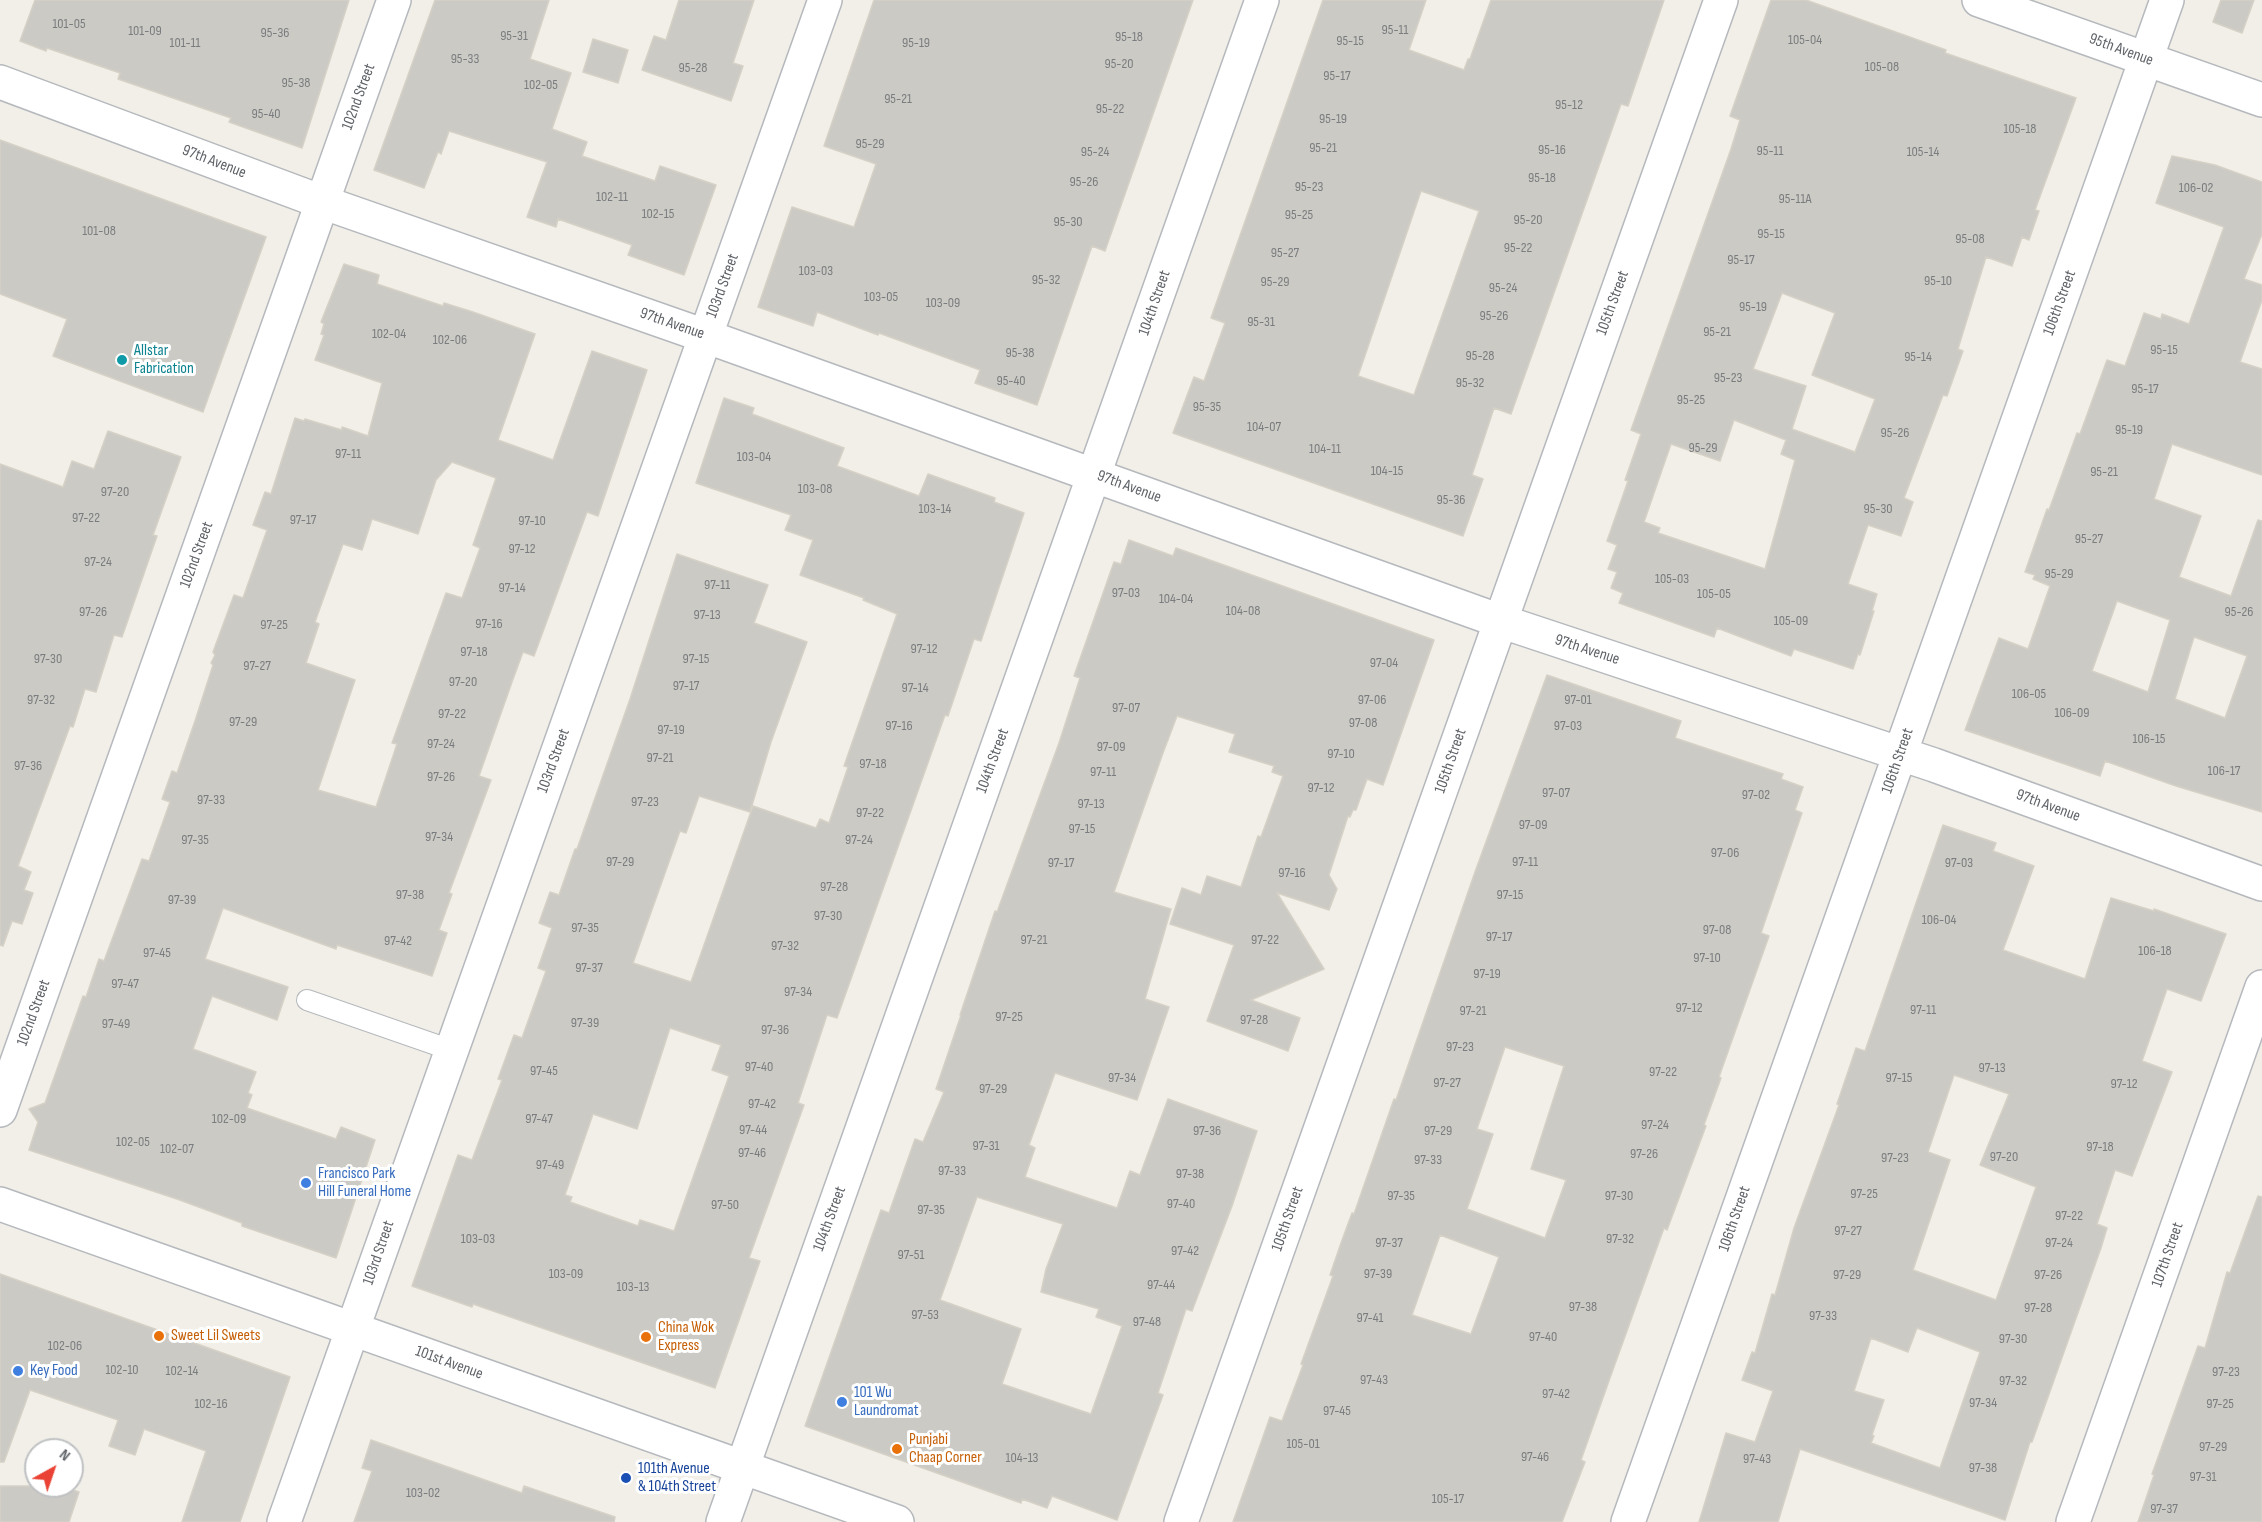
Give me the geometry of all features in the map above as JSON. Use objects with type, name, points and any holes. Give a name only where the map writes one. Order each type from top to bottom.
[{"type":"street","name":"102nd Street","points":[[0,1110],[394,0]]},
{"type":"street","name":"103rd Street","points":[[284,1522],[825,0]]},
{"type":"street","name":"104th Street","points":[[723,1522],[1262,0]]},
{"type":"street","name":"105th Street","points":[[1181,1522],[1721,0]]},
{"type":"street","name":"95th Avenue","points":[[1979,0],[2262,100]]},
{"type":"street","name":"106th Street","points":[[1628,1522],[2167,0]]},
{"type":"street","name":"97th Avenue","points":[[0,82],[322,202],[705,336],[1500,621],[1900,754],[2262,884]]},
{"type":"street","name":"107th Street","points":[[2073,1522],[2262,987]]},
{"type":"street","name":"101st Avenue","points":[[0,1204],[897,1522]]},
{"type":"lane","points":[[307,1000],[452,1050]]},
{"type":"building","points":[[35,0],[349,0],[302,148],[229,122],[231,118],[118,79],[120,73],[20,41]]},
{"type":"building","points":[[435,0],[549,0],[530,59],[571,73],[552,129],[587,142],[582,156],[655,181],[660,166],[716,185],[684,275],[628,255],[632,245],[558,219],[556,227],[527,217],[547,162],[449,131],[441,154],[438,152],[424,188],[374,170]]},
{"type":"building","points":[[679,0],[754,0],[733,63],[743,66],[731,101],[642,70],[654,36],[666,40]]},
{"type":"building","points":[[874,0],[1193,0],[1105,251],[1092,246],[1037,405],[975,383],[980,370],[879,333],[878,335],[817,312],[813,326],[758,307],[792,207],[854,227],[876,164],[824,146]]},
{"type":"building","points":[[1323,0],[1426,0],[1409,50],[1464,70],[1491,0],[1664,0],[1628,106],[1621,104],[1511,414],[1494,408],[1472,475],[1483,479],[1463,536],[1173,433],[1194,377],[1204,381],[1225,323],[1211,318]],"holes":[[[1421,191],[1479,211],[1414,395],[1358,376]]]},
{"type":"building","points":[[1771,0],[1806,0],[1946,50],[1945,53],[2076,98],[2035,210],[2039,211],[2029,240],[2022,237],[2012,266],[1986,257],[1958,349],[1963,351],[1947,396],[1943,395],[1904,498],[1913,502],[1901,536],[1868,525],[1848,584],[1877,594],[1860,655],[1858,654],[1853,669],[1794,649],[1791,656],[1717,628],[1714,637],[1619,603],[1623,593],[1611,588],[1617,572],[1608,569],[1617,545],[1607,541],[1628,481],[1625,480],[1641,434],[1631,430],[1731,149],[1740,120],[1730,116]],"holes":[[[1782,293],[1835,313],[1812,375],[1875,399],[1855,452],[1792,429],[1806,386],[1753,369]],[[1734,420],[1786,440],[1781,454],[1795,460],[1765,569],[1658,533],[1660,528],[1644,522],[1671,444],[1720,461]]]},
{"type":"building","points":[[2221,0],[2254,0],[2242,33],[2213,22]]},
{"type":"building","points":[[593,39],[628,50],[618,83],[583,72]]},
{"type":"building","points":[[0,140],[266,237],[203,412],[53,356],[67,319],[0,294]]},
{"type":"building","points":[[2172,156],[2215,165],[2262,182],[2262,234],[2244,279],[2262,285],[2262,300],[2240,362],[2262,369],[2262,475],[2172,444],[2154,499],[2201,516],[2179,577],[2231,596],[2258,520],[2262,521],[2262,812],[2176,786],[2105,761],[2100,776],[1965,730],[1999,638],[2028,649],[2050,586],[2033,579],[2035,575],[2025,572],[2047,509],[2049,510],[2077,433],[2080,434],[2107,360],[2125,366],[2144,313],[2161,319],[2162,314],[2189,324],[2224,227],[2156,203]],"holes":[[[2117,601],[2170,620],[2148,692],[2092,671]],[[2194,637],[2247,656],[2225,718],[2175,699]]]},
{"type":"building","points":[[344,264],[379,275],[377,284],[443,306],[444,303],[473,312],[535,334],[498,440],[553,460],[592,351],[647,370],[598,516],[587,512],[534,656],[523,652],[512,682],[479,776],[491,780],[449,893],[452,894],[439,930],[447,933],[432,976],[337,945],[336,949],[223,908],[205,959],[288,987],[277,1020],[212,996],[193,1049],[256,1072],[248,1093],[252,1095],[247,1108],[336,1139],[341,1127],[375,1140],[336,1258],[242,1226],[242,1223],[177,1199],[29,1150],[38,1122],[29,1109],[45,1103],[83,996],[86,997],[99,959],[104,961],[142,859],[149,861],[170,802],[162,799],[172,771],[177,773],[213,665],[211,663],[215,655],[213,652],[234,595],[243,598],[267,530],[253,525],[265,492],[271,494],[295,418],[342,430],[342,427],[368,436],[382,383],[315,360],[324,335],[321,334],[324,324],[321,322]],"holes":[[[452,462],[496,478],[473,545],[480,548],[462,598],[446,593],[392,743],[397,744],[376,807],[318,790],[355,680],[306,663],[319,624],[315,622],[343,544],[362,550],[372,519],[418,534],[436,480]]]},
{"type":"building","points":[[724,398],[754,408],[752,414],[844,448],[837,466],[919,496],[928,474],[995,498],[994,502],[1024,513],[981,641],[974,639],[837,1018],[827,1015],[798,1103],[804,1105],[749,1258],[760,1261],[715,1388],[473,1304],[472,1307],[412,1286],[458,1155],[472,1160],[502,1080],[498,1079],[514,1035],[522,1038],[546,971],[538,968],[552,928],[539,923],[550,892],[559,895],[575,849],[577,849],[630,699],[677,554],[768,585],[754,623],[807,642],[771,742],[750,812],[699,796],[686,833],[680,831],[633,963],[691,982],[753,806],[816,828],[820,819],[829,823],[848,767],[844,766],[897,614],[863,600],[864,598],[800,575],[813,540],[785,530],[791,515],[696,483]],"holes":[[[670,1028],[721,1045],[712,1070],[729,1076],[674,1231],[640,1220],[638,1226],[570,1202],[572,1197],[565,1195],[593,1114],[637,1129]]]},
{"type":"building","points":[[108,431],[181,457],[153,535],[157,536],[122,637],[114,635],[96,692],[85,689],[73,727],[70,726],[18,866],[31,872],[24,890],[33,893],[22,924],[12,921],[3,946],[0,945],[0,464],[63,487],[72,461],[94,469]]},
{"type":"building","points":[[1129,540],[1173,556],[1176,548],[1434,640],[1383,785],[1367,779],[1356,810],[1353,810],[1350,817],[1348,816],[1329,875],[1337,889],[1329,910],[1277,893],[1324,969],[1251,1000],[1300,1018],[1288,1051],[1207,1021],[1234,945],[1170,924],[1182,888],[1201,895],[1207,876],[1241,887],[1258,836],[1261,837],[1283,776],[1272,772],[1274,766],[1229,752],[1235,734],[1177,716],[1163,753],[1114,892],[1171,909],[1145,999],[1169,1007],[1137,1100],[1055,1073],[1029,1145],[1035,1148],[1025,1177],[1117,1208],[1130,1171],[1140,1175],[1168,1099],[1257,1131],[1232,1206],[1192,1311],[1186,1309],[1158,1393],[1163,1395],[1117,1520],[1052,1496],[1047,1508],[1022,1499],[1021,1503],[805,1426],[881,1210],[889,1213],[915,1139],[923,1142],[944,1092],[936,1089],[960,1015],[995,911],[997,912],[1059,743],[1080,678],[1074,676],[1114,562],[1121,564]],"holes":[[[977,1197],[1063,1224],[1046,1269],[1041,1292],[1099,1309],[1096,1317],[1122,1326],[1091,1414],[1002,1384],[1021,1329],[940,1300]]]},
{"type":"building","points":[[1547,675],[1681,721],[1675,738],[1783,774],[1781,779],[1803,787],[1795,810],[1802,813],[1761,933],[1769,936],[1719,1077],[1721,1078],[1704,1125],[1706,1126],[1667,1230],[1664,1228],[1581,1460],[1585,1462],[1562,1522],[1233,1522],[1270,1417],[1282,1421],[1303,1365],[1301,1364],[1333,1276],[1330,1275],[1341,1243],[1352,1213],[1354,1214],[1394,1099],[1396,1100],[1475,872]],"holes":[[[1505,1047],[1564,1066],[1531,1169],[1566,1180],[1545,1238],[1467,1209],[1493,1134],[1477,1129]],[[1440,1235],[1499,1257],[1471,1334],[1412,1315]]]},
{"type":"building","points":[[1943,825],[1996,843],[1993,851],[2034,866],[2003,950],[2085,979],[2111,898],[2154,911],[2154,909],[2226,934],[2201,1001],[2167,989],[2142,1061],[2172,1072],[2132,1176],[2115,1170],[2097,1224],[2107,1228],[2101,1248],[2032,1442],[2030,1442],[2005,1520],[1800,1449],[1778,1522],[1699,1522],[1726,1433],[1755,1442],[1773,1391],[1742,1380],[1752,1352],[1755,1353],[1772,1294],[1775,1295],[1794,1228],[1839,1105],[1837,1104],[1856,1048],[1865,1051]],"holes":[[[1954,1075],[2009,1094],[1980,1165],[2036,1187],[1996,1300],[1913,1270],[1950,1160],[1928,1152]],[[1917,1328],[1980,1352],[1940,1468],[1871,1443],[1884,1400],[1854,1391],[1871,1338],[1908,1352]]]},
{"type":"building","points":[[2258,1196],[2262,1197],[2262,1522],[2138,1522],[2154,1475],[2152,1474],[2198,1346],[2205,1348],[2227,1272],[2230,1273]]},
{"type":"building","points":[[0,1274],[290,1377],[240,1522],[182,1522],[206,1451],[144,1429],[135,1455],[109,1446],[118,1420],[30,1390],[4,1462],[0,1462]]},
{"type":"building","points":[[371,1440],[522,1493],[524,1486],[615,1517],[614,1522],[354,1522],[372,1471],[362,1468]]},
{"type":"building","points":[[0,1486],[24,1486],[24,1498],[77,1498],[69,1522],[0,1522]]},
{"type":"place","name":"Allstar Fabrication","points":[[122,360]]},
{"type":"place","name":"Francisco Park Hill Funeral Home","points":[[306,1183]]},
{"type":"place","name":"Sweet Lil Sweets","points":[[159,1336]]},
{"type":"place","name":"China Wok Express","points":[[646,1337]]},
{"type":"place","name":"Key Food","points":[[18,1371]]},
{"type":"place","name":"101 Wu Laundromat","points":[[842,1402]]},
{"type":"place","name":"Punjabi Chaap Corner","points":[[897,1449]]},
{"type":"place","name":"101th Avenue & 104th Street","points":[[626,1478]]}]
